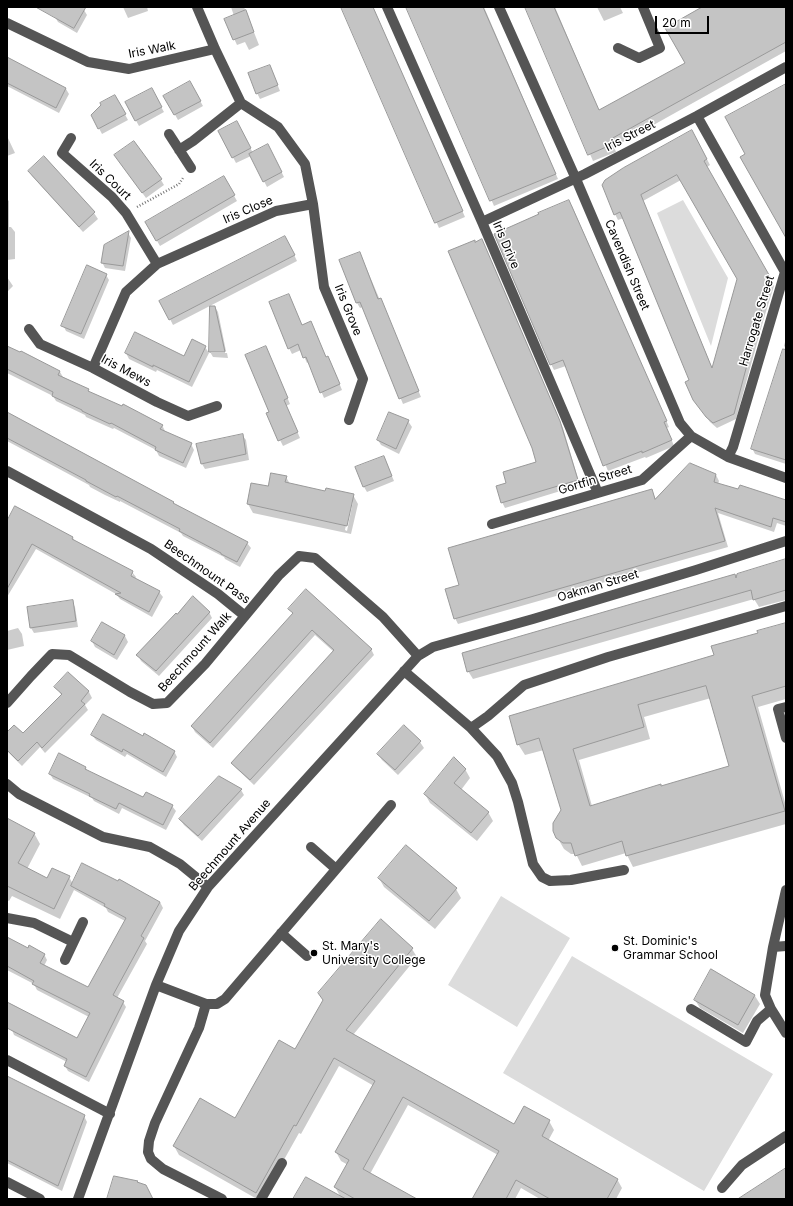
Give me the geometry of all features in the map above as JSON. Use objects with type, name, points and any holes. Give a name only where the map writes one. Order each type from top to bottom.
[{"type":"street","points":[[197,7],[241,103],[278,126],[306,164],[313,204]]},
{"type":"street","name":"Iris Drive","points":[[387,7],[482,222],[598,493]]},
{"type":"street","name":"Cavendish Street","points":[[499,7],[576,179],[680,423],[691,436],[728,457],[786,478]]},
{"type":"street","points":[[618,48],[639,58],[660,48],[643,7]]},
{"type":"street","name":"Iris Walk","points":[[7,23],[88,62],[129,69],[215,49]]},
{"type":"street","name":"Iris Street","points":[[482,222],[576,179],[786,68]]},
{"type":"street","points":[[179,150],[193,141],[241,103]]},
{"type":"street","name":"Harrogate Street","points":[[697,116],[785,272],[733,447],[728,457]]},
{"type":"street","points":[[169,134],[191,168]]},
{"type":"street","name":"Iris Court","points":[[70,138],[62,152],[112,197],[126,213],[157,264]]},
{"type":"street","name":"Iris Close","points":[[93,368],[126,292],[157,264],[276,211],[313,204]]},
{"type":"street","name":"Iris Grove","points":[[313,204],[324,286],[363,379],[349,420]]},
{"type":"street","name":"Iris Mews","points":[[29,328],[40,344],[93,368],[157,402],[188,416],[217,406]]},
{"type":"street","name":"Gortfin Street","points":[[492,524],[642,480],[691,436]]},
{"type":"street","name":"Beechmount Pass","points":[[8,474],[151,549],[218,594],[245,616],[279,575],[299,556],[315,558],[383,617],[418,656]]},
{"type":"street","name":"Oakman Street","points":[[418,656],[433,647],[533,619],[696,570],[786,540]]},
{"type":"street","points":[[471,728],[488,716],[524,685],[608,657],[786,606]]},
{"type":"street","name":"Beechmount Walk","points":[[7,703],[52,654],[69,654],[130,692],[153,704],[168,703],[205,664],[245,616]]},
{"type":"street","name":"Beechmount Avenue","points":[[78,1199],[156,985],[179,931],[208,886],[418,656]]},
{"type":"street","points":[[404,671],[471,728],[497,756],[512,783],[533,864],[542,877],[550,881],[571,880],[624,870]]},
{"type":"street","points":[[786,707],[778,709],[786,738]]},
{"type":"street","points":[[7,784],[19,794],[103,837],[150,847],[180,864],[208,886]]},
{"type":"street","points":[[156,985],[206,1004],[217,1004],[225,999],[391,805]]},
{"type":"street","points":[[312,847],[336,869]]},
{"type":"street","points":[[785,1030],[771,1009],[765,995],[773,947],[786,890]]},
{"type":"street","points":[[7,918],[34,923],[73,942]]},
{"type":"street","points":[[65,960],[83,922]]},
{"type":"street","points":[[281,933],[307,956]]},
{"type":"street","points":[[773,947],[786,946]]},
{"type":"street","points":[[206,1004],[196,1034],[155,1123],[149,1141],[148,1152],[151,1159],[163,1169],[222,1199]]},
{"type":"street","points":[[691,1009],[746,1042],[757,1021],[771,1009]]},
{"type":"street","points":[[7,1060],[110,1114]]},
{"type":"street","points":[[722,1188],[742,1165],[786,1136]]},
{"type":"street","points":[[261,1199],[282,1163]]},
{"type":"street","points":[[7,1182],[40,1199]]},
{"type":"path","points":[[126,213],[178,184],[191,168]]},
{"type":"shaded area","points":[[683,200],[728,278],[711,346],[657,213]]},
{"type":"shaded area","points":[[501,896],[570,938],[517,1027],[448,985]]},
{"type":"shaded area","points":[[572,956],[773,1074],[704,1191],[503,1073]]},
{"type":"building","points":[[36,7],[86,7],[74,28]]},
{"type":"building","points":[[341,7],[373,7],[463,211],[435,223]]},
{"type":"building","points":[[406,7],[483,7],[556,174],[490,201]]},
{"type":"building","points":[[525,7],[554,7],[599,110],[685,63],[665,28],[702,7],[786,7],[786,42],[611,139],[613,144],[588,155]]},
{"type":"building","points":[[246,10],[254,32],[233,40],[224,19]]},
{"type":"building","points":[[7,57],[66,88],[56,108],[7,83]]},
{"type":"building","points":[[270,65],[278,85],[256,94],[248,73]]},
{"type":"building","points":[[190,81],[201,101],[174,115],[163,96]]},
{"type":"building","points":[[786,84],[786,238],[740,157],[745,154],[725,117]]},
{"type":"building","points":[[152,88],[162,107],[135,121],[125,102]]},
{"type":"building","points":[[115,95],[126,114],[98,129],[91,115],[101,105],[100,103]]},
{"type":"building","points":[[237,121],[251,148],[232,158],[218,131]]},
{"type":"building","points":[[692,130],[707,159],[704,161],[772,280],[761,312],[734,414],[713,423],[706,417],[693,400],[685,382],[689,380],[620,212],[614,215],[602,185],[605,180],[623,168]],"holes":[[[677,175],[737,279],[712,368],[641,195]]]},
{"type":"building","points":[[134,141],[162,179],[142,193],[114,155]]},
{"type":"building","points":[[268,144],[282,172],[263,182],[249,154]]},
{"type":"building","points":[[44,156],[95,212],[79,227],[28,171]]},
{"type":"building","points":[[224,176],[235,195],[156,241],[145,222]]},
{"type":"building","points":[[569,200],[667,421],[664,422],[672,440],[642,453],[642,451],[603,466],[563,360],[550,365],[494,234]]},
{"type":"building","points":[[129,231],[123,266],[101,263],[104,245]]},
{"type":"building","points":[[285,236],[295,255],[169,320],[159,301]]},
{"type":"building","points":[[482,239],[560,421],[578,480],[501,503],[496,486],[506,483],[503,472],[536,462],[532,448],[448,251],[475,240],[475,242]]},
{"type":"building","points":[[360,252],[378,299],[381,298],[419,391],[399,399],[360,302],[356,303],[339,260]]},
{"type":"building","points":[[87,265],[107,274],[81,334],[61,326]]},
{"type":"building","points":[[289,294],[302,325],[311,321],[326,357],[328,356],[340,384],[320,393],[306,357],[303,358],[298,344],[288,349],[269,302]]},
{"type":"building","points":[[210,306],[215,306],[225,352],[209,352]]},
{"type":"building","points":[[135,332],[184,356],[192,339],[206,346],[189,382],[125,353]]},
{"type":"building","points":[[7,346],[20,352],[21,351],[60,371],[58,375],[89,389],[88,391],[122,406],[123,404],[163,425],[160,429],[192,443],[183,463],[155,450],[156,447],[111,423],[110,424],[52,396],[53,392],[7,369]]},
{"type":"building","points":[[266,346],[288,398],[284,400],[298,432],[278,441],[266,413],[269,412],[245,355]]},
{"type":"building","points":[[783,349],[786,350],[786,460],[751,449]]},
{"type":"building","points":[[7,412],[174,502],[173,503],[248,542],[237,562],[179,531],[180,529],[117,496],[116,497],[7,438]]},
{"type":"building","points":[[389,412],[409,420],[396,449],[377,440]]},
{"type":"building","points":[[243,434],[246,454],[201,464],[196,444]]},
{"type":"building","points":[[384,456],[392,476],[363,487],[355,467]]},
{"type":"building","points":[[690,463],[716,474],[714,482],[738,489],[740,485],[786,500],[786,522],[773,518],[771,527],[715,508],[725,541],[454,619],[445,589],[459,585],[448,548],[652,489],[655,499]]},
{"type":"building","points":[[271,473],[287,476],[285,482],[325,491],[326,488],[354,494],[347,526],[247,504],[251,483],[268,486]]},
{"type":"building","points":[[15,506],[73,537],[72,539],[133,571],[131,576],[160,591],[149,612],[115,594],[121,593],[32,544],[7,589],[7,521]]},
{"type":"building","points":[[786,559],[786,590],[753,600],[751,590],[467,672],[462,653],[735,574],[736,578],[737,574]]},
{"type":"building","points":[[306,589],[372,649],[250,780],[231,763],[334,650],[312,630],[210,743],[191,726],[293,613],[288,609]]},
{"type":"building","points":[[193,596],[210,612],[156,671],[136,655]]},
{"type":"building","points":[[73,600],[76,621],[30,628],[27,607]]},
{"type":"building","points":[[102,622],[125,635],[114,655],[91,641]]},
{"type":"building","points":[[786,623],[786,686],[752,696],[785,811],[626,856],[622,841],[575,856],[571,843],[563,843],[556,838],[553,831],[553,823],[561,810],[539,738],[517,745],[509,716],[714,655],[711,646],[758,633],[757,631]],"holes":[[[706,686],[729,766],[661,786],[661,784],[590,806],[573,749],[644,727],[638,705]]]},
{"type":"building","points":[[68,672],[89,691],[81,701],[85,704],[42,748],[37,742],[18,761],[7,750],[7,732],[14,725],[23,733],[62,694],[54,687]]},
{"type":"building","points":[[103,714],[143,736],[144,733],[175,751],[163,772],[123,749],[122,752],[91,735]]},
{"type":"building","points":[[404,725],[421,741],[395,770],[377,754]]},
{"type":"building","points":[[59,753],[86,767],[85,769],[143,797],[146,792],[173,805],[163,825],[119,803],[116,809],[89,796],[90,794],[49,774]]},
{"type":"building","points":[[454,757],[466,769],[454,783],[489,812],[471,833],[424,794]]},
{"type":"building","points":[[219,776],[242,789],[198,836],[179,819]]},
{"type":"building","points":[[7,818],[35,833],[18,863],[47,878],[52,868],[70,876],[54,909],[7,886]]},
{"type":"building","points":[[406,845],[457,888],[429,921],[378,878]]},
{"type":"building","points":[[82,863],[118,881],[119,879],[160,902],[141,936],[144,938],[113,995],[124,1001],[86,1077],[64,1066],[67,1059],[7,1028],[7,1002],[77,1038],[90,1013],[32,984],[34,981],[7,966],[7,937],[28,948],[29,945],[45,954],[40,963],[88,987],[126,918],[104,906],[105,904],[71,886]]},
{"type":"building","points":[[381,919],[413,948],[346,1030],[514,1124],[524,1106],[550,1120],[542,1136],[618,1179],[607,1199],[550,1199],[516,1180],[506,1199],[472,1199],[499,1151],[403,1097],[363,1169],[417,1199],[355,1199],[334,1187],[349,1160],[335,1152],[375,1081],[334,1058],[256,1193],[173,1146],[200,1098],[235,1118],[279,1040],[295,1049],[323,1000],[318,993]]},
{"type":"building","points":[[711,969],[755,995],[738,1025],[694,1000]]},
{"type":"building","points":[[7,1076],[85,1115],[58,1186],[7,1160]]},
{"type":"building","points":[[786,1168],[786,1199],[738,1199]]},
{"type":"building","points":[[114,1176],[138,1181],[137,1182],[146,1185],[153,1199],[107,1199]]},
{"type":"building","points":[[306,1177],[346,1199],[293,1199]]},
{"type":"place","name":"St. Dominic's Grammar School","points":[[615,948]]},
{"type":"place","name":"St. Mary's University College","points":[[314,953]]}]
